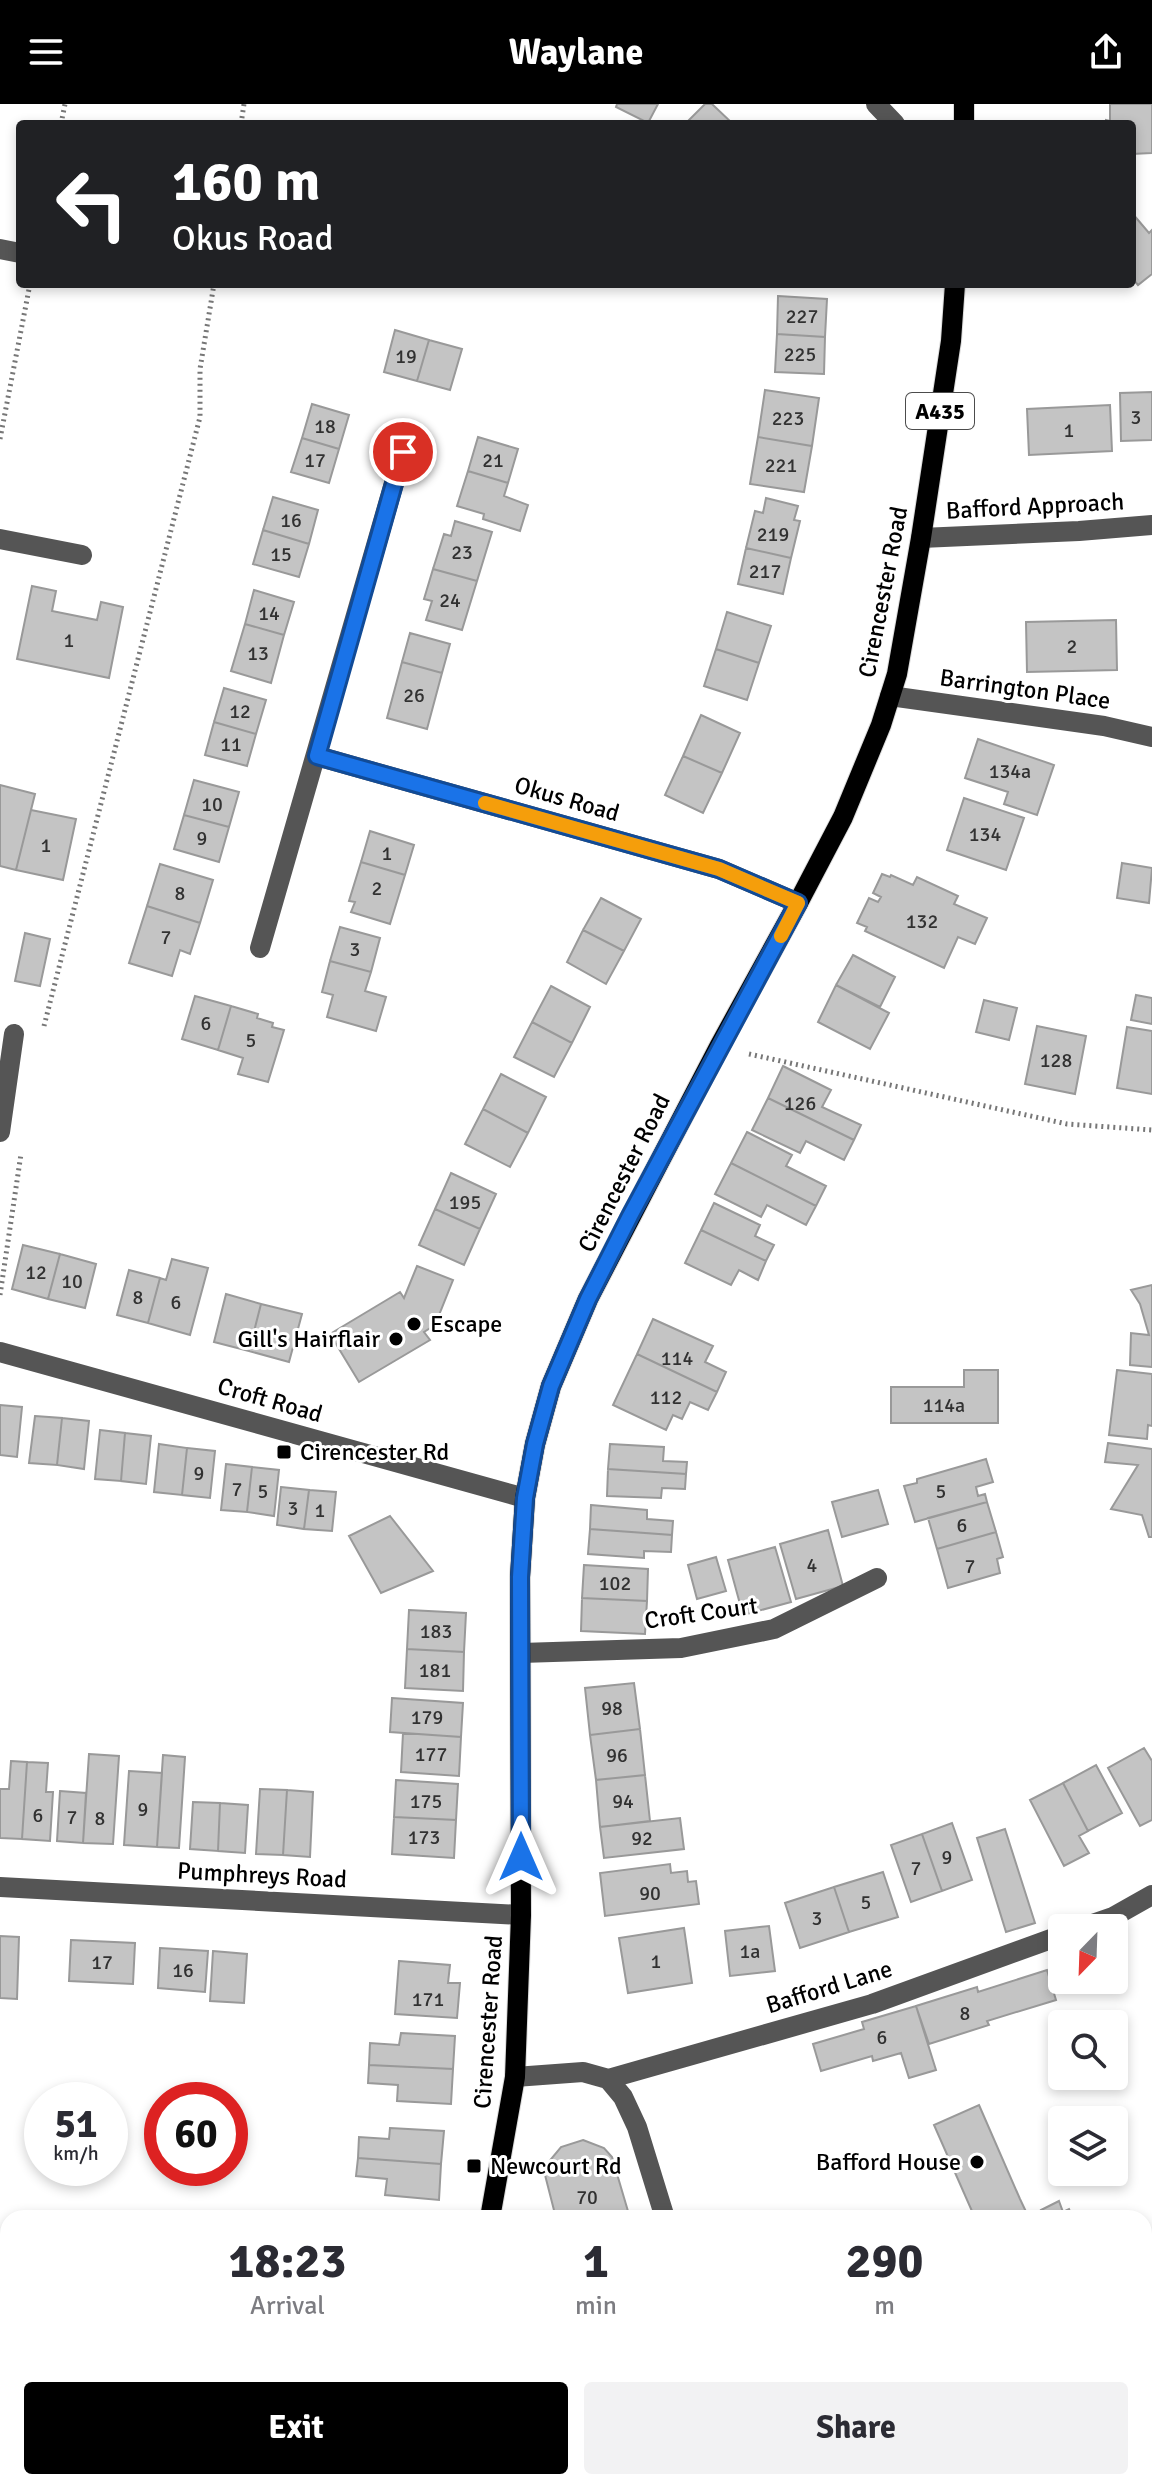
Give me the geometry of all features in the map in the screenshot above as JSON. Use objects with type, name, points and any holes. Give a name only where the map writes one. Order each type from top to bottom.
[{"type":"main road","name":"Cirencester Road","points":[[491,2210],[515,2077],[521,1915],[520,1577],[525,1498],[535,1444],[557,1371],[608,1258],[843,817],[881,725],[899,661],[921,538],[951,341],[955,288]]},
{"type":"street","points":[[876,104],[891,120]]},
{"type":"street","points":[[260,948],[403,452]]},
{"type":"street","name":"Bafford Approach","points":[[921,538],[1152,525]]},
{"type":"street","points":[[0,539],[82,555]]},
{"type":"street","name":"Barrington Place","points":[[890,696],[1104,726],[1152,737]]},
{"type":"street","name":"Okus Road","points":[[317,756],[719,869],[798,903]]},
{"type":"street","points":[[0,1132],[14,1034]]},
{"type":"street","name":"Croft Road","points":[[0,1352],[525,1498]]},
{"type":"street","name":"Croft Court","points":[[521,1653],[681,1648],[774,1629],[877,1578]]},
{"type":"street","name":"Pumphreys Road","points":[[0,1887],[521,1915]]},
{"type":"street","points":[[1118,1914],[1152,1895]]},
{"type":"street","name":"Bafford Lane","points":[[608,2079],[872,2004],[1048,1940]]},
{"type":"street","points":[[515,2077],[583,2072],[608,2079],[623,2097],[637,2127],[663,2210]]},
{"type":"path","points":[[0,439],[29,288]]},
{"type":"path","points":[[43,1030],[200,417],[200,369],[213,288]]},
{"type":"path","points":[[719,1047],[1067,1124],[1152,1130]]},
{"type":"path","points":[[0,1295],[24,1139]]},
{"type":"building","points":[[617,104],[658,104],[650,120],[642,120],[616,107]]},
{"type":"building","points":[[705,104],[712,104],[729,120],[689,120]]},
{"type":"building","points":[[1110,104],[1152,104],[1152,153],[1136,154],[1136,120],[1110,120]]},
{"type":"building","points":[[1136,218],[1149,233],[1152,230],[1152,274],[1138,285]]},
{"type":"building","points":[[778,296],[827,299],[825,337],[777,334]]},
{"type":"building","points":[[395,330],[429,340],[417,381],[384,372]]},
{"type":"building","points":[[777,334],[825,337],[824,374],[775,372]]},
{"type":"building","points":[[429,340],[462,349],[450,390],[417,381]]},
{"type":"building","points":[[765,390],[819,398],[812,446],[758,437]]},
{"type":"building","points":[[1152,392],[1152,440],[1121,441],[1120,393]]},
{"type":"building","points":[[312,404],[349,415],[339,449],[302,438]]},
{"type":"building","points":[[1110,405],[1112,451],[1029,455],[1027,409]]},
{"type":"building","points":[[478,437],[518,449],[508,483],[468,471]]},
{"type":"building","points":[[758,437],[812,446],[804,492],[750,484]]},
{"type":"building","points":[[302,438],[339,449],[329,483],[291,472]]},
{"type":"building","points":[[468,471],[508,483],[504,496],[528,505],[520,531],[483,519],[484,514],[457,506]]},
{"type":"building","points":[[273,497],[318,510],[309,544],[263,530]]},
{"type":"building","points":[[766,498],[798,506],[794,520],[800,521],[791,558],[746,548],[755,511],[763,513]]},
{"type":"building","points":[[455,521],[492,532],[477,581],[433,569],[444,534],[451,536]]},
{"type":"building","points":[[263,530],[309,544],[299,577],[253,564]]},
{"type":"building","points":[[746,548],[791,558],[783,594],[738,584]]},
{"type":"building","points":[[433,569],[477,581],[462,630],[426,620],[432,601],[424,599]]},
{"type":"building","points":[[32,586],[56,591],[52,611],[97,620],[101,602],[123,607],[109,678],[17,659]]},
{"type":"building","points":[[254,590],[294,602],[284,635],[245,624]]},
{"type":"building","points":[[727,612],[771,626],[759,663],[716,649]]},
{"type":"building","points":[[1116,620],[1117,670],[1027,672],[1026,622]]},
{"type":"building","points":[[245,624],[284,635],[271,683],[231,671]]},
{"type":"building","points":[[410,633],[450,644],[442,673],[402,662]]},
{"type":"building","points":[[716,649],[759,663],[747,700],[704,686]]},
{"type":"building","points":[[402,662],[442,673],[427,729],[387,718]]},
{"type":"building","points":[[224,688],[266,700],[256,734],[214,722]]},
{"type":"building","points":[[701,715],[740,733],[722,773],[683,756]]},
{"type":"building","points":[[214,722],[256,734],[247,766],[205,755]]},
{"type":"building","points":[[978,739],[1054,765],[1037,815],[1004,804],[1008,792],[965,778]]},
{"type":"building","points":[[683,756],[722,773],[703,813],[665,795]]},
{"type":"building","points":[[194,780],[239,792],[229,827],[184,815]]},
{"type":"building","points":[[0,785],[35,794],[16,870],[0,866]]},
{"type":"building","points":[[964,798],[1024,818],[1006,870],[947,850]]},
{"type":"building","points":[[31,810],[76,819],[63,880],[16,870]]},
{"type":"building","points":[[184,815],[229,827],[219,862],[174,849]]},
{"type":"building","points":[[370,831],[414,845],[405,875],[361,862]]},
{"type":"building","points":[[361,862],[405,875],[390,924],[351,912],[355,902],[349,901]]},
{"type":"building","points":[[1122,863],[1152,868],[1149,903],[1117,898]]},
{"type":"building","points":[[160,864],[213,880],[200,923],[147,906]]},
{"type":"building","points":[[882,874],[913,885],[917,877],[958,896],[954,904],[987,918],[975,944],[958,937],[944,968],[865,931],[867,927],[857,923],[869,898],[878,902],[881,897],[873,893]]},
{"type":"building","points":[[601,898],[641,919],[624,951],[583,930]]},
{"type":"building","points":[[147,906],[200,923],[190,954],[180,950],[172,976],[129,963]]},
{"type":"building","points":[[340,927],[380,938],[371,972],[330,961]]},
{"type":"building","points":[[583,930],[624,951],[606,984],[567,962]]},
{"type":"building","points":[[25,933],[50,939],[40,986],[15,981]]},
{"type":"building","points":[[853,955],[895,977],[880,1007],[836,985]]},
{"type":"building","points":[[330,961],[371,972],[365,991],[386,997],[376,1031],[327,1017],[333,995],[322,992]]},
{"type":"building","points":[[836,985],[889,1013],[870,1049],[818,1022]]},
{"type":"building","points":[[551,986],[590,1007],[572,1043],[532,1022]]},
{"type":"building","points":[[1136,995],[1152,998],[1152,1024],[1131,1020]]},
{"type":"building","points":[[195,996],[231,1006],[218,1050],[182,1039]]},
{"type":"building","points":[[984,1000],[1017,1008],[1009,1040],[976,1032]]},
{"type":"building","points":[[231,1006],[258,1014],[257,1018],[284,1030],[268,1082],[238,1074],[243,1058],[218,1050]]},
{"type":"building","points":[[532,1022],[572,1043],[554,1077],[514,1057]]},
{"type":"building","points":[[1037,1026],[1086,1036],[1075,1094],[1025,1084]]},
{"type":"building","points":[[1127,1027],[1152,1031],[1152,1094],[1117,1088]]},
{"type":"building","points":[[783,1066],[831,1090],[822,1107],[861,1125],[854,1140],[768,1098]]},
{"type":"building","points":[[501,1074],[546,1097],[528,1133],[483,1109]]},
{"type":"building","points":[[768,1098],[854,1140],[844,1160],[806,1141],[800,1153],[752,1130]]},
{"type":"building","points":[[483,1109],[528,1133],[510,1167],[465,1144]]},
{"type":"building","points":[[747,1132],[792,1155],[786,1166],[826,1186],[816,1206],[731,1163]]},
{"type":"building","points":[[731,1163],[816,1206],[806,1225],[767,1205],[761,1217],[715,1194]]},
{"type":"building","points":[[451,1173],[496,1194],[480,1229],[435,1209]]},
{"type":"building","points":[[714,1203],[760,1225],[755,1236],[774,1245],[766,1261],[701,1230]]},
{"type":"building","points":[[435,1209],[480,1229],[464,1265],[419,1245]]},
{"type":"building","points":[[701,1230],[766,1261],[758,1280],[739,1270],[731,1285],[685,1263]]},
{"type":"building","points":[[23,1245],[60,1254],[48,1299],[12,1289]]},
{"type":"building","points":[[60,1254],[96,1264],[85,1308],[48,1299]]},
{"type":"building","points":[[172,1259],[208,1268],[190,1335],[148,1323],[160,1278],[166,1280]]},
{"type":"building","points":[[417,1266],[453,1280],[435,1325],[424,1332],[430,1340],[359,1382],[330,1334],[400,1292],[404,1298]]},
{"type":"building","points":[[129,1270],[160,1278],[148,1323],[117,1315]]},
{"type":"building","points":[[1152,1285],[1152,1367],[1130,1365],[1131,1333],[1149,1335],[1140,1304],[1131,1290]]},
{"type":"building","points":[[226,1294],[261,1304],[249,1351],[214,1342]]},
{"type":"building","points":[[261,1304],[302,1314],[289,1362],[249,1351]]},
{"type":"building","points":[[653,1319],[713,1346],[705,1362],[726,1372],[717,1392],[637,1354]]},
{"type":"building","points":[[637,1354],[717,1392],[708,1410],[690,1402],[682,1419],[673,1415],[666,1430],[613,1405]]},
{"type":"building","points":[[964,1370],[998,1370],[998,1423],[891,1423],[891,1387],[964,1387]]},
{"type":"building","points":[[1117,1370],[1152,1374],[1152,1426],[1148,1425],[1147,1439],[1109,1435]]},
{"type":"building","points":[[0,1405],[22,1407],[17,1457],[0,1455]]},
{"type":"building","points":[[35,1416],[62,1418],[57,1465],[29,1463]]},
{"type":"building","points":[[62,1418],[89,1421],[84,1469],[57,1465]]},
{"type":"building","points":[[100,1430],[125,1433],[121,1481],[95,1479]]},
{"type":"building","points":[[125,1433],[151,1436],[146,1484],[121,1481]]},
{"type":"building","points":[[1108,1443],[1152,1449],[1152,1537],[1149,1537],[1142,1515],[1111,1509],[1138,1465],[1105,1462]]},
{"type":"building","points":[[159,1444],[187,1448],[182,1495],[154,1492]]},
{"type":"building","points":[[610,1444],[664,1447],[663,1461],[687,1462],[686,1474],[608,1469]]},
{"type":"building","points":[[187,1448],[215,1451],[210,1498],[182,1495]]},
{"type":"building","points":[[986,1459],[993,1482],[976,1487],[978,1496],[985,1494],[987,1502],[915,1522],[904,1486],[917,1483],[917,1479]]},
{"type":"building","points":[[226,1464],[252,1467],[247,1512],[221,1510]]},
{"type":"building","points":[[252,1467],[279,1470],[274,1516],[247,1512]]},
{"type":"building","points":[[608,1469],[686,1474],[685,1489],[662,1488],[661,1498],[607,1496]]},
{"type":"building","points":[[281,1487],[309,1490],[304,1529],[277,1525]]},
{"type":"building","points":[[309,1490],[336,1492],[332,1531],[304,1529]]},
{"type":"building","points":[[878,1490],[888,1524],[842,1537],[832,1502]]},
{"type":"building","points":[[987,1502],[996,1532],[937,1549],[928,1518]]},
{"type":"building","points":[[591,1505],[647,1510],[647,1519],[673,1521],[672,1535],[590,1529]]},
{"type":"building","points":[[390,1516],[433,1571],[381,1593],[349,1536]]},
{"type":"building","points":[[590,1529],[672,1535],[671,1552],[644,1551],[644,1558],[588,1554]]},
{"type":"building","points":[[828,1530],[843,1586],[796,1599],[780,1544]]},
{"type":"building","points":[[996,1532],[1003,1557],[997,1559],[1000,1573],[948,1588],[937,1549]]},
{"type":"building","points":[[775,1547],[791,1602],[743,1615],[728,1560]]},
{"type":"building","points":[[716,1557],[726,1591],[697,1599],[688,1565]]},
{"type":"building","points":[[584,1565],[648,1569],[647,1601],[582,1598]]},
{"type":"building","points":[[582,1598],[647,1601],[645,1634],[581,1631]]},
{"type":"building","points":[[409,1610],[466,1613],[464,1652],[407,1649]]},
{"type":"building","points":[[407,1649],[464,1652],[463,1691],[405,1688]]},
{"type":"building","points":[[634,1683],[640,1729],[590,1735],[585,1688]]},
{"type":"building","points":[[392,1698],[463,1703],[461,1737],[390,1732]]},
{"type":"building","points":[[640,1729],[645,1775],[596,1780],[590,1735]]},
{"type":"building","points":[[403,1733],[461,1737],[459,1776],[401,1772]]},
{"type":"building","points":[[1144,1748],[1152,1761],[1152,1820],[1140,1826],[1108,1768]]},
{"type":"building","points":[[89,1754],[119,1756],[113,1844],[83,1843]]},
{"type":"building","points":[[163,1755],[185,1757],[179,1848],[157,1847]]},
{"type":"building","points":[[11,1761],[27,1762],[22,1839],[0,1838],[0,1789],[9,1789]]},
{"type":"building","points":[[27,1762],[48,1763],[46,1792],[53,1792],[50,1841],[22,1839]]},
{"type":"building","points":[[1096,1765],[1122,1813],[1088,1831],[1063,1783]]},
{"type":"building","points":[[129,1771],[162,1773],[157,1847],[124,1845]]},
{"type":"building","points":[[645,1775],[650,1821],[600,1827],[596,1780]]},
{"type":"building","points":[[396,1780],[458,1784],[456,1820],[394,1817]]},
{"type":"building","points":[[1063,1783],[1088,1831],[1079,1836],[1089,1853],[1064,1866],[1030,1800]]},
{"type":"building","points":[[260,1789],[287,1790],[283,1855],[256,1854]]},
{"type":"building","points":[[287,1790],[313,1792],[310,1857],[283,1855]]},
{"type":"building","points":[[60,1791],[86,1793],[83,1843],[57,1841]]},
{"type":"building","points":[[193,1802],[220,1803],[218,1851],[190,1849]]},
{"type":"building","points":[[220,1803],[248,1805],[245,1853],[218,1851]]},
{"type":"building","points":[[394,1817],[456,1820],[454,1858],[392,1854]]},
{"type":"building","points":[[680,1818],[684,1849],[604,1858],[600,1827]]},
{"type":"building","points":[[952,1823],[972,1880],[942,1891],[922,1834]]},
{"type":"building","points":[[1005,1829],[1035,1923],[1006,1932],[977,1838]]},
{"type":"building","points":[[922,1834],[942,1891],[911,1902],[891,1845]]},
{"type":"building","points":[[670,1864],[671,1873],[687,1871],[688,1882],[696,1881],[699,1904],[605,1916],[600,1873]]},
{"type":"building","points":[[883,1872],[898,1917],[849,1932],[834,1887]]},
{"type":"building","points":[[834,1887],[849,1932],[800,1948],[785,1903]]},
{"type":"building","points":[[769,1926],[775,1971],[730,1976],[725,1931]]},
{"type":"building","points":[[684,1928],[692,1983],[628,1993],[619,1938]]},
{"type":"building","points":[[0,1936],[19,1937],[17,1999],[0,1998]]},
{"type":"building","points":[[71,1940],[135,1943],[133,1984],[69,1981]]},
{"type":"building","points":[[160,1948],[208,1951],[205,1992],[158,1988]]},
{"type":"building","points":[[213,1951],[247,1954],[244,2003],[210,2001]]},
{"type":"building","points":[[399,1961],[450,1965],[448,1983],[460,1983],[457,2018],[395,2014]]},
{"type":"building","points":[[1047,1970],[1048,1994],[1054,1994],[1056,2000],[987,2021],[989,2025],[929,2044],[916,2006],[977,1987],[978,1992]]},
{"type":"building","points":[[916,2006],[936,2070],[909,2078],[901,2053],[873,2061],[872,2056],[821,2071],[813,2044],[864,2029],[862,2022]]},
{"type":"building","points":[[401,2033],[455,2036],[453,2069],[369,2065],[370,2043],[399,2045]]},
{"type":"building","points":[[369,2065],[453,2069],[451,2104],[397,2101],[398,2085],[368,2083]]},
{"type":"building","name":"Bafford House","points":[[979,2105],[1025,2210],[971,2210],[934,2125]]},
{"type":"building","points":[[390,2128],[444,2131],[441,2164],[358,2158],[359,2137],[389,2139]]},
{"type":"building","points":[[583,2140],[604,2148],[612,2157],[628,2210],[554,2210],[545,2175],[547,2164],[561,2147]]},
{"type":"building","points":[[358,2158],[441,2164],[439,2200],[385,2195],[387,2179],[356,2176]]},
{"type":"building","points":[[1059,2201],[1062,2210],[1041,2210]]},
{"type":"slow traffic","points":[[485,803],[719,869],[798,903],[781,936]]},
{"type":"place","name":"Escape","points":[[414,1324]]},
{"type":"place","name":"Gill's Hairflair","points":[[396,1339]]},
{"type":"place","name":"Cirencester Rd","points":[[284,1452]]},
{"type":"place","name":"Bafford House","points":[[977,2162]]},
{"type":"place","name":"Newcourt Rd","points":[[474,2166]]},
{"type":"route","points":[[403,452],[317,756],[719,869],[798,903],[630,1216],[588,1299],[551,1386],[535,1444],[525,1498],[520,1577],[521,1857]]}]
